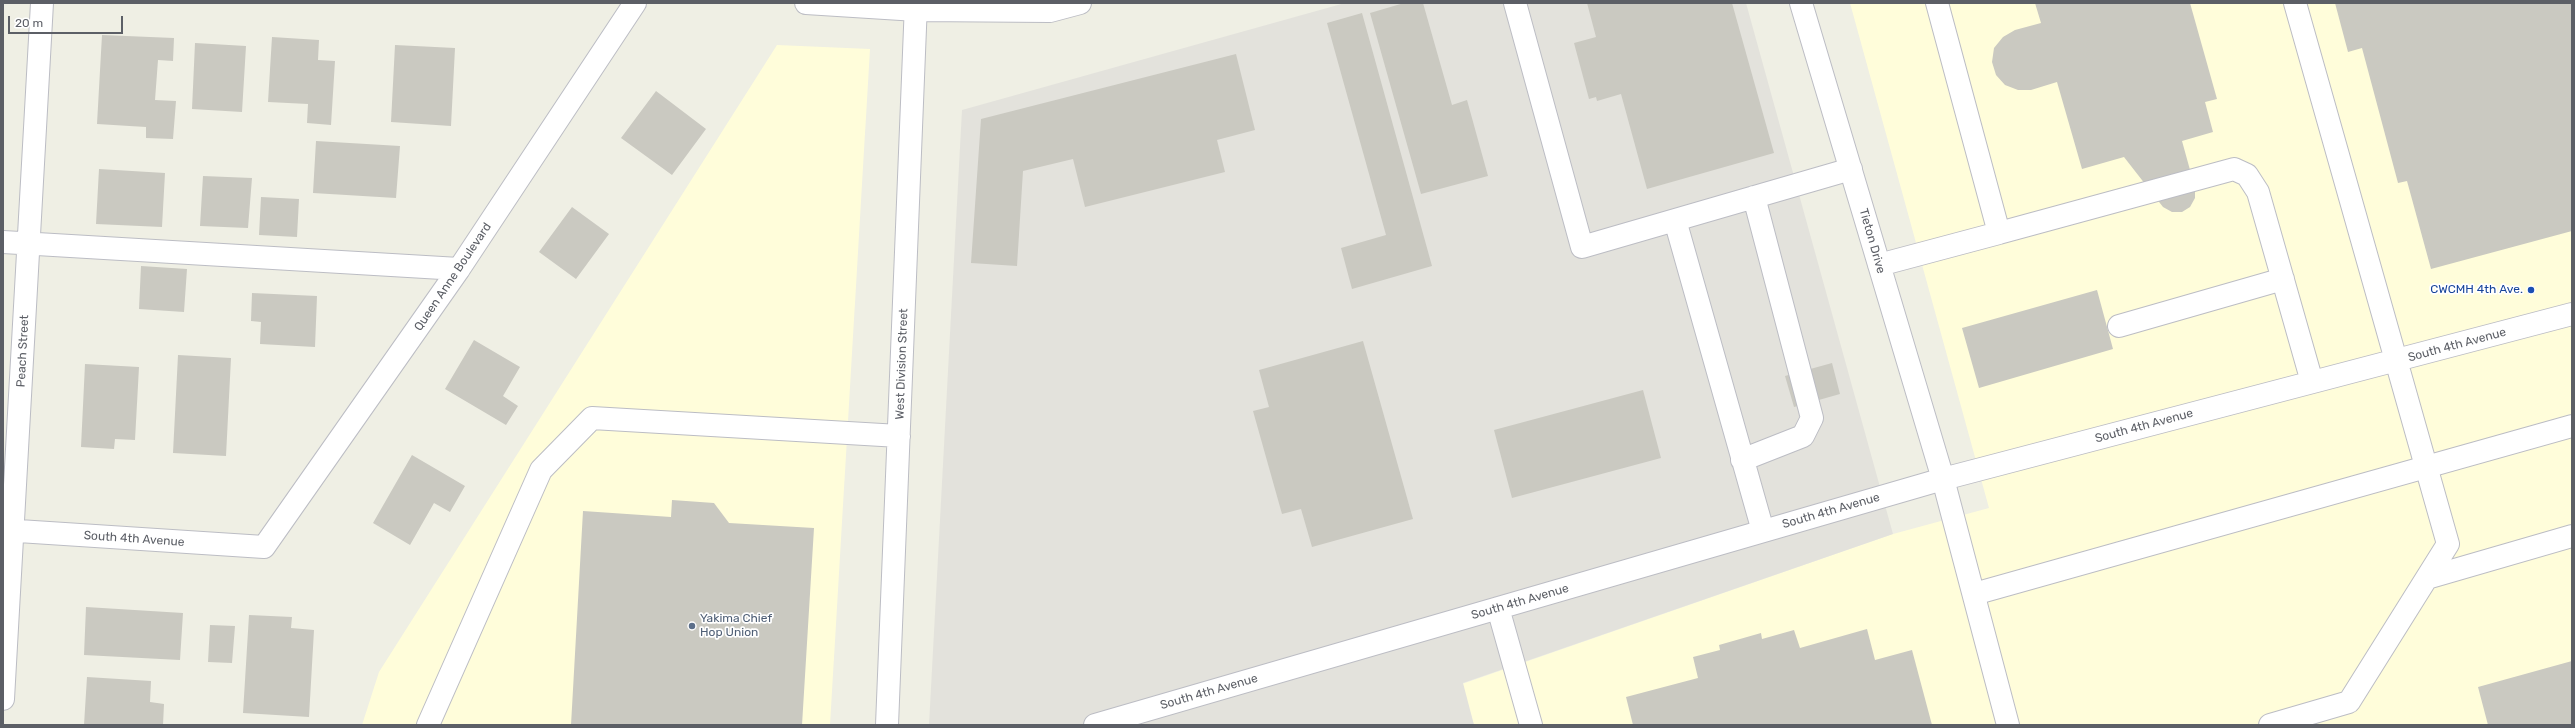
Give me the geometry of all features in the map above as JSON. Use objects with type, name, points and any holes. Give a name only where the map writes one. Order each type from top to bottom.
[{"type":"street","name":"Peach Street","points":[[3,699],[8,531],[29,244],[42,3]]},
{"type":"street","name":"Queen Anne Boulevard","points":[[264,547],[459,269],[635,3]]},
{"type":"street","points":[[806,3],[1050,11],[1080,3]]},
{"type":"street","points":[[1515,3],[1582,247],[1851,169]]},
{"type":"street","name":"Tieton Drive","points":[[1801,3],[1943,479],[2008,725]]},
{"type":"street","points":[[1937,3],[1999,233]]},
{"type":"street","points":[[2270,725],[2349,702],[2448,544],[2295,3]]},
{"type":"street","name":"West Division Street","points":[[887,725],[916,7]]},
{"type":"street","points":[[1879,265],[2234,169],[2246,175],[2258,192],[2312,382]]},
{"type":"street","points":[[1742,460],[1803,436],[1812,418],[1754,197]]},
{"type":"street","points":[[1675,220],[1763,531]]},
{"type":"street","points":[[3,242],[459,269]]},
{"type":"street","points":[[2119,326],[2283,279]]},
{"type":"street","name":"South 4th Avenue","points":[[1095,725],[1943,479],[2572,314]]},
{"type":"street","points":[[428,725],[541,470],[592,418],[899,436]]},
{"type":"street","points":[[1974,594],[2572,426]]},
{"type":"street","name":"South 4th Avenue","points":[[8,531],[264,547]]},
{"type":"street","points":[[2427,578],[2572,536]]},
{"type":"street","points":[[1498,608],[1531,725]]},
{"type":"shaded area","points":[[1345,3],[1746,3],[1893,534],[1463,683],[1474,725],[929,725],[962,110]]},
{"type":"shaded area","points":[[1850,3],[2572,3],[2572,725],[1474,725],[1462,684],[1893,534],[1989,508]]},
{"type":"shaded area","points":[[777,45],[870,49],[830,725],[362,725],[379,672]]},
{"type":"building","points":[[1404,3],[1423,3],[1452,105],[1467,100],[1488,176],[1421,194],[1370,13]]},
{"type":"building","points":[[1587,3],[1732,3],[1774,153],[1647,189],[1621,94],[1597,101],[1596,97],[1589,99],[1574,43],[1596,37]]},
{"type":"building","points":[[2035,3],[2190,3],[2217,99],[2205,102],[2213,132],[2182,141],[2195,188],[2195,198],[2190,207],[2182,212],[2172,212],[2163,207],[2124,157],[2082,169],[2057,82],[2031,90],[2018,90],[2005,85],[1996,75],[1992,62],[1994,48],[2003,37],[2015,30],[2041,23]]},
{"type":"building","points":[[2335,3],[2571,3],[2572,231],[2431,269],[2407,181],[2398,183],[2362,48],[2348,52]]},
{"type":"building","points":[[1362,13],[1432,266],[1352,289],[1341,248],[1386,235],[1327,23]]},
{"type":"building","points":[[102,35],[174,38],[173,61],[158,60],[155,100],[176,101],[173,139],[146,138],[146,127],[97,124]]},
{"type":"building","points":[[272,37],[319,40],[318,60],[335,61],[331,125],[307,123],[308,104],[268,102]]},
{"type":"building","points":[[195,43],[246,46],[242,112],[192,109]]},
{"type":"building","points":[[395,45],[455,48],[451,126],[391,122]]},
{"type":"building","points":[[1236,54],[1255,130],[1217,140],[1225,172],[1085,207],[1073,159],[1023,171],[1017,266],[971,263],[981,119]]},
{"type":"building","points":[[656,91],[706,129],[672,175],[621,138]]},
{"type":"building","points":[[316,141],[400,146],[396,198],[313,193]]},
{"type":"building","points":[[99,169],[165,173],[162,227],[96,224]]},
{"type":"building","points":[[203,176],[252,178],[248,228],[200,226]]},
{"type":"building","points":[[261,197],[299,199],[297,237],[259,235]]},
{"type":"building","points":[[572,207],[609,234],[576,279],[539,252]]},
{"type":"building","points":[[141,266],[187,269],[184,312],[139,309]]},
{"type":"building","points":[[2097,290],[2113,349],[1979,388],[1962,328]]},
{"type":"building","points":[[252,293],[317,296],[315,347],[260,344],[261,322],[251,321]]},
{"type":"building","points":[[474,340],[520,367],[503,396],[518,406],[506,425],[445,389]]},
{"type":"building","points":[[1363,341],[1413,519],[1312,547],[1301,509],[1282,514],[1253,411],[1269,407],[1259,370]]},
{"type":"building","points":[[178,355],[231,358],[226,456],[173,453]]},
{"type":"building","points":[[1832,363],[1840,394],[1794,407],[1785,376]]},
{"type":"building","points":[[85,364],[139,367],[135,440],[115,439],[114,449],[81,447]]},
{"type":"building","points":[[1643,390],[1661,458],[1512,498],[1494,430]]},
{"type":"building","points":[[412,455],[465,486],[450,512],[434,503],[410,545],[373,523]]},
{"type":"building","name":"Yakima Chief Hop Union","points":[[672,500],[714,503],[729,523],[814,528],[802,725],[571,725],[583,511],[671,517]]},
{"type":"building","points":[[86,607],[183,613],[180,660],[84,655]]},
{"type":"building","points":[[249,615],[292,617],[291,628],[314,630],[309,717],[243,713]]},
{"type":"building","points":[[210,625],[235,626],[232,663],[208,662]]},
{"type":"building","points":[[1867,629],[1875,660],[1912,650],[1932,725],[1633,725],[1626,697],[1698,678],[1693,657],[1720,650],[1719,645],[1761,633],[1762,639],[1794,630],[1800,648]]},
{"type":"building","points":[[2572,661],[2572,725],[2488,725],[2478,687]]},
{"type":"building","points":[[87,677],[151,681],[150,702],[164,704],[163,725],[84,725]]},
{"type":"place","name":"CWCMH 4th Ave.","points":[[2531,290]]},
{"type":"place","name":"Yakima Chief Hop Union","points":[[692,626]]}]
